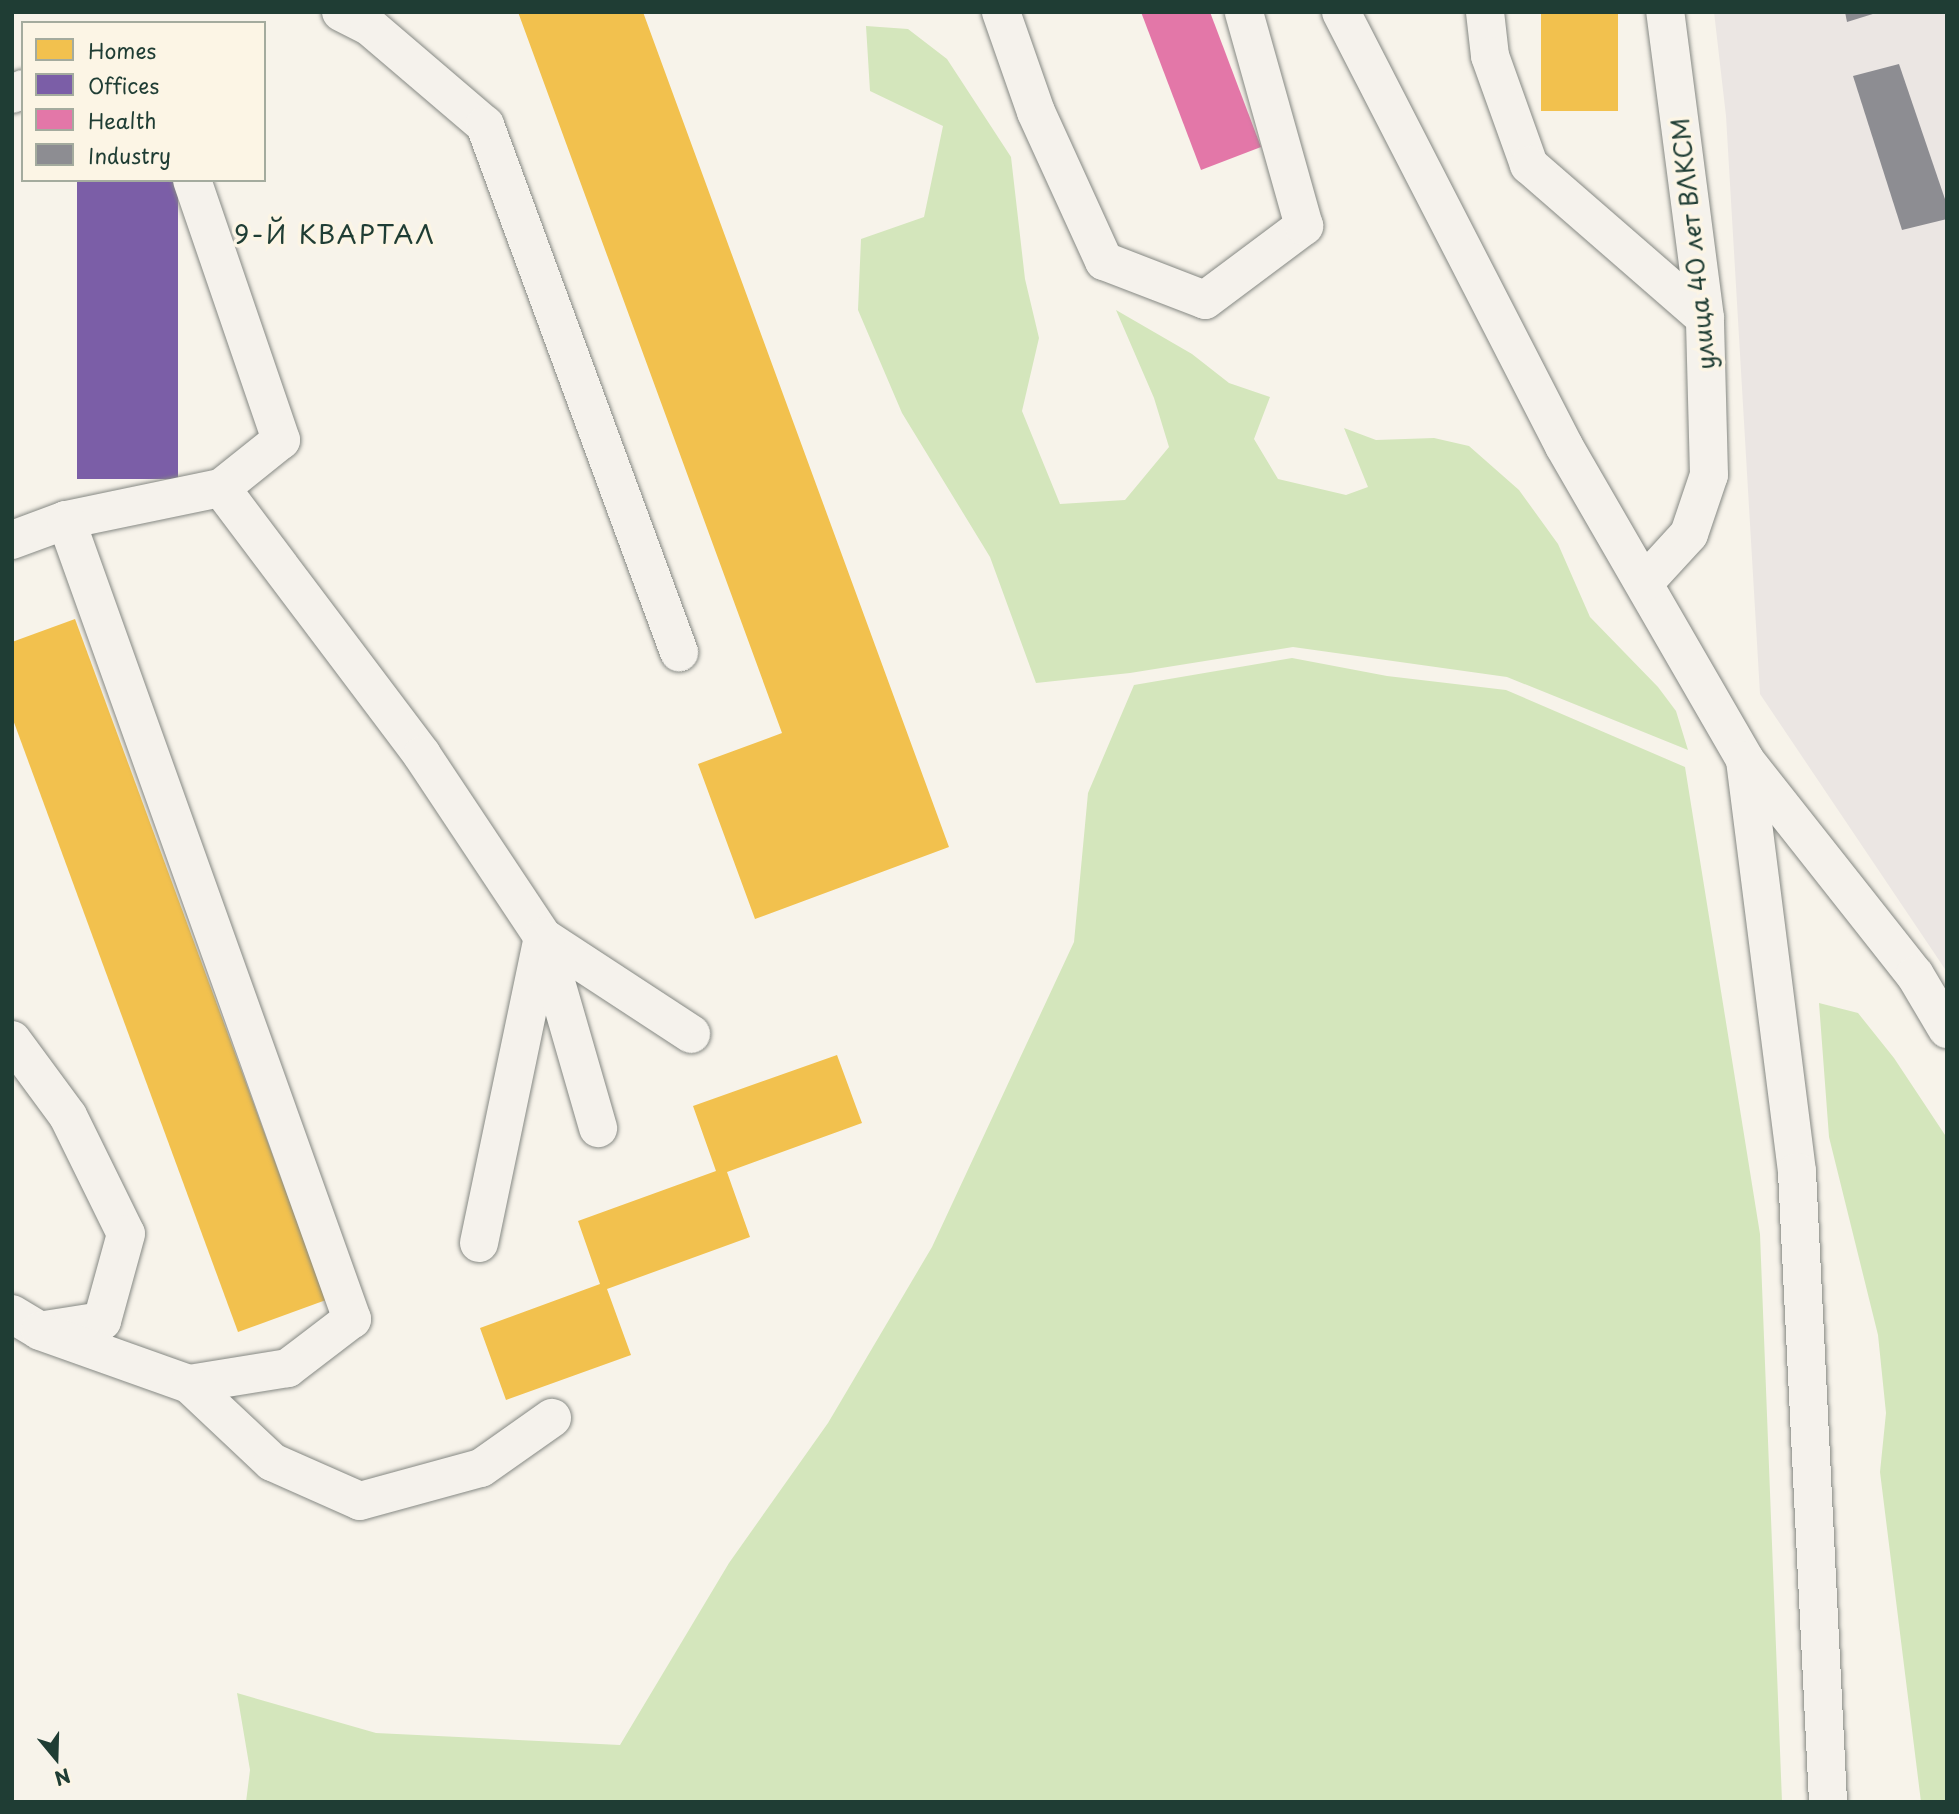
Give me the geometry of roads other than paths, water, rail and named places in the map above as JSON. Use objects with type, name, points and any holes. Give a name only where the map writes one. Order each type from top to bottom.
[{"type":"street","points":[[341,12],[369,26],[485,125],[679,652]]},
{"type":"street","points":[[1001,12],[1036,112],[1104,261],[1205,300],[1304,226],[1244,12]]},
{"type":"street","points":[[1341,12],[1564,446],[1645,582],[1745,760],[1914,975],[1947,1030]]},
{"type":"street","points":[[1485,12],[1490,56],[1529,165],[1705,318]]},
{"type":"street","name":"улица 40 лет ВЛКСМ","points":[[1645,582],[1689,534],[1709,475],[1705,318],[1665,12]]},
{"type":"street","points":[[12,540],[66,520],[221,488],[281,440],[193,182]]},
{"type":"street","points":[[221,488],[422,755],[543,937],[598,1128]]},
{"type":"street","points":[[66,520],[352,1319],[288,1368],[189,1384]]},
{"type":"street","points":[[1745,760],[1797,1172],[1828,1802]]},
{"type":"street","points":[[543,937],[691,1034]]},
{"type":"street","points":[[479,1243],[543,937]]},
{"type":"street","points":[[12,1040],[68,1116],[126,1234],[102,1321],[26,1322]]},
{"type":"street","points":[[26,1322],[189,1384],[272,1462],[360,1501],[481,1468],[552,1418]]},
{"type":"district","name":"9-Й КВАРТАЛ","points":[[335,234]]}]
